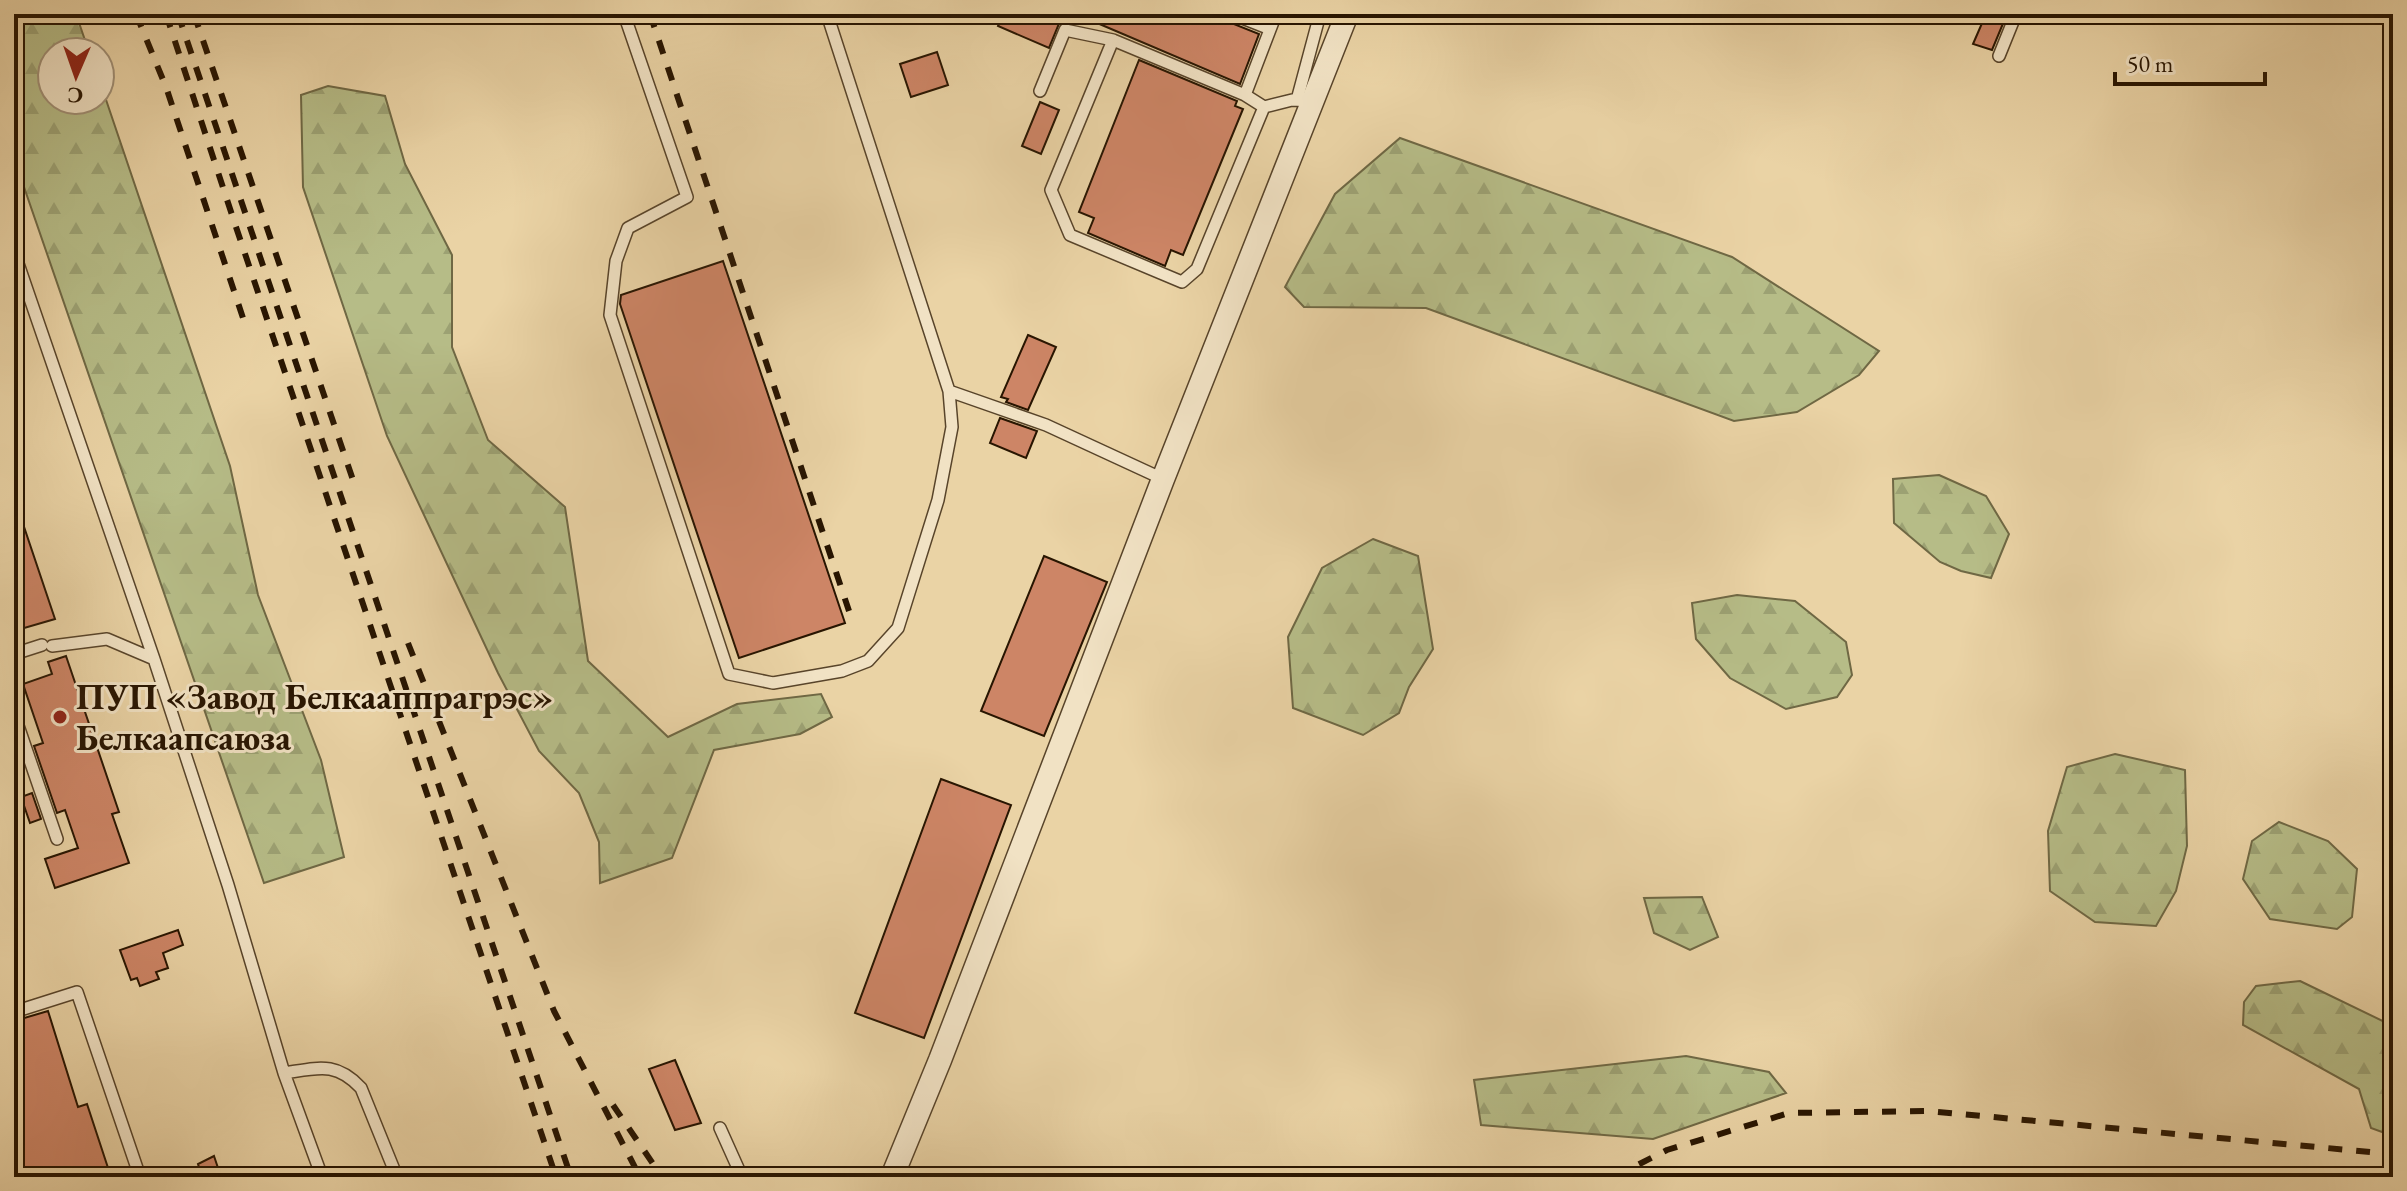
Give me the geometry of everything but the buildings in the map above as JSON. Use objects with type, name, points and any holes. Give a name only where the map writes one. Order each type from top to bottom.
[{"type":"street","points":[[892,1177],[1163,479],[1305,100],[1347,14]]},
{"type":"lane","points":[[624,14],[687,197],[628,228],[616,261],[610,315],[729,674],[773,683],[842,671],[868,661],[898,628],[938,500],[952,427],[949,391],[827,14]]},
{"type":"lane","points":[[1232,14],[1270,29]]},
{"type":"lane","points":[[1245,95],[1276,14]]},
{"type":"lane","points":[[1040,91],[1065,30],[1113,40],[1245,95],[1264,107],[1305,100],[1301,77],[1320,14]]},
{"type":"lane","points":[[1999,56],[2016,14]]},
{"type":"lane","points":[[1113,40],[1051,190],[1070,235],[1182,282],[1197,269],[1264,107]]},
{"type":"lane","points":[[14,255],[20,291],[154,659],[228,885],[284,1073],[322,1177]]},
{"type":"lane","points":[[949,391],[1046,425],[1163,479]]},
{"type":"lane","points":[[14,654],[47,645],[107,639],[154,659]]},
{"type":"lane","points":[[14,714],[57,839]]},
{"type":"lane","points":[[14,1012],[77,992],[140,1177]]},
{"type":"lane","points":[[284,1073],[325,1067],[351,1077],[361,1088],[397,1177]]},
{"type":"lane","points":[[720,1128],[742,1177]]},
{"type":"green space","points":[[14,14],[76,14],[84,36],[36,36],[36,116],[112,116],[230,466],[258,595],[321,760],[344,857],[264,883],[14,158]]},
{"type":"green space","points":[[328,86],[385,96],[405,164],[452,255],[452,347],[488,440],[565,507],[588,661],[668,737],[737,704],[821,694],[832,717],[800,734],[714,750],[672,858],[600,883],[599,842],[579,793],[539,751],[498,673],[387,436],[303,187],[301,95]]},
{"type":"green space","points":[[1400,138],[1732,257],[1879,351],[1859,375],[1797,412],[1734,421],[1426,308],[1304,307],[1285,287],[1335,194]]},
{"type":"green space","points":[[1939,475],[1986,496],[2009,534],[1991,578],[1940,562],[1894,523],[1893,479]]},
{"type":"green space","points":[[1373,539],[1418,556],[1433,649],[1409,687],[1399,713],[1363,735],[1293,708],[1288,637],[1322,568]]},
{"type":"green space","points":[[1737,595],[1795,601],[1846,642],[1852,675],[1837,697],[1786,709],[1730,678],[1696,639],[1692,603]]},
{"type":"green space","points":[[2115,754],[2185,770],[2187,846],[2176,891],[2156,926],[2095,922],[2050,891],[2048,831],[2067,767]]},
{"type":"green space","points":[[2279,822],[2328,841],[2357,869],[2352,917],[2337,929],[2270,919],[2243,879],[2252,841]]},
{"type":"green space","points":[[1702,897],[1718,937],[1690,950],[1654,933],[1644,898]]},
{"type":"green space","points":[[2300,981],[2393,1026],[2393,1136],[2371,1128],[2359,1089],[2243,1025],[2244,1002],[2256,986]]},
{"type":"green space","points":[[1686,1056],[1769,1072],[1786,1093],[1653,1139],[1481,1125],[1474,1080]]},
{"type":"railway","points":[[136,14],[166,87],[244,321]]},
{"type":"railway","points":[[166,14],[556,1177]]},
{"type":"railway","points":[[178,14],[571,1177]]},
{"type":"railway","points":[[194,14],[353,480]]},
{"type":"railway","points":[[650,14],[849,611]]},
{"type":"railway","points":[[408,643],[554,1011],[640,1177]]},
{"type":"railway","points":[[613,1105],[662,1177]]},
{"type":"railway","points":[[1614,1177],[1667,1150],[1789,1113],[1928,1111],[2370,1152]]},
{"type":"place","name":"ПУП «Завод Белкааппрагрэс» Белкаапсаюза","points":[[60,717]]}]
